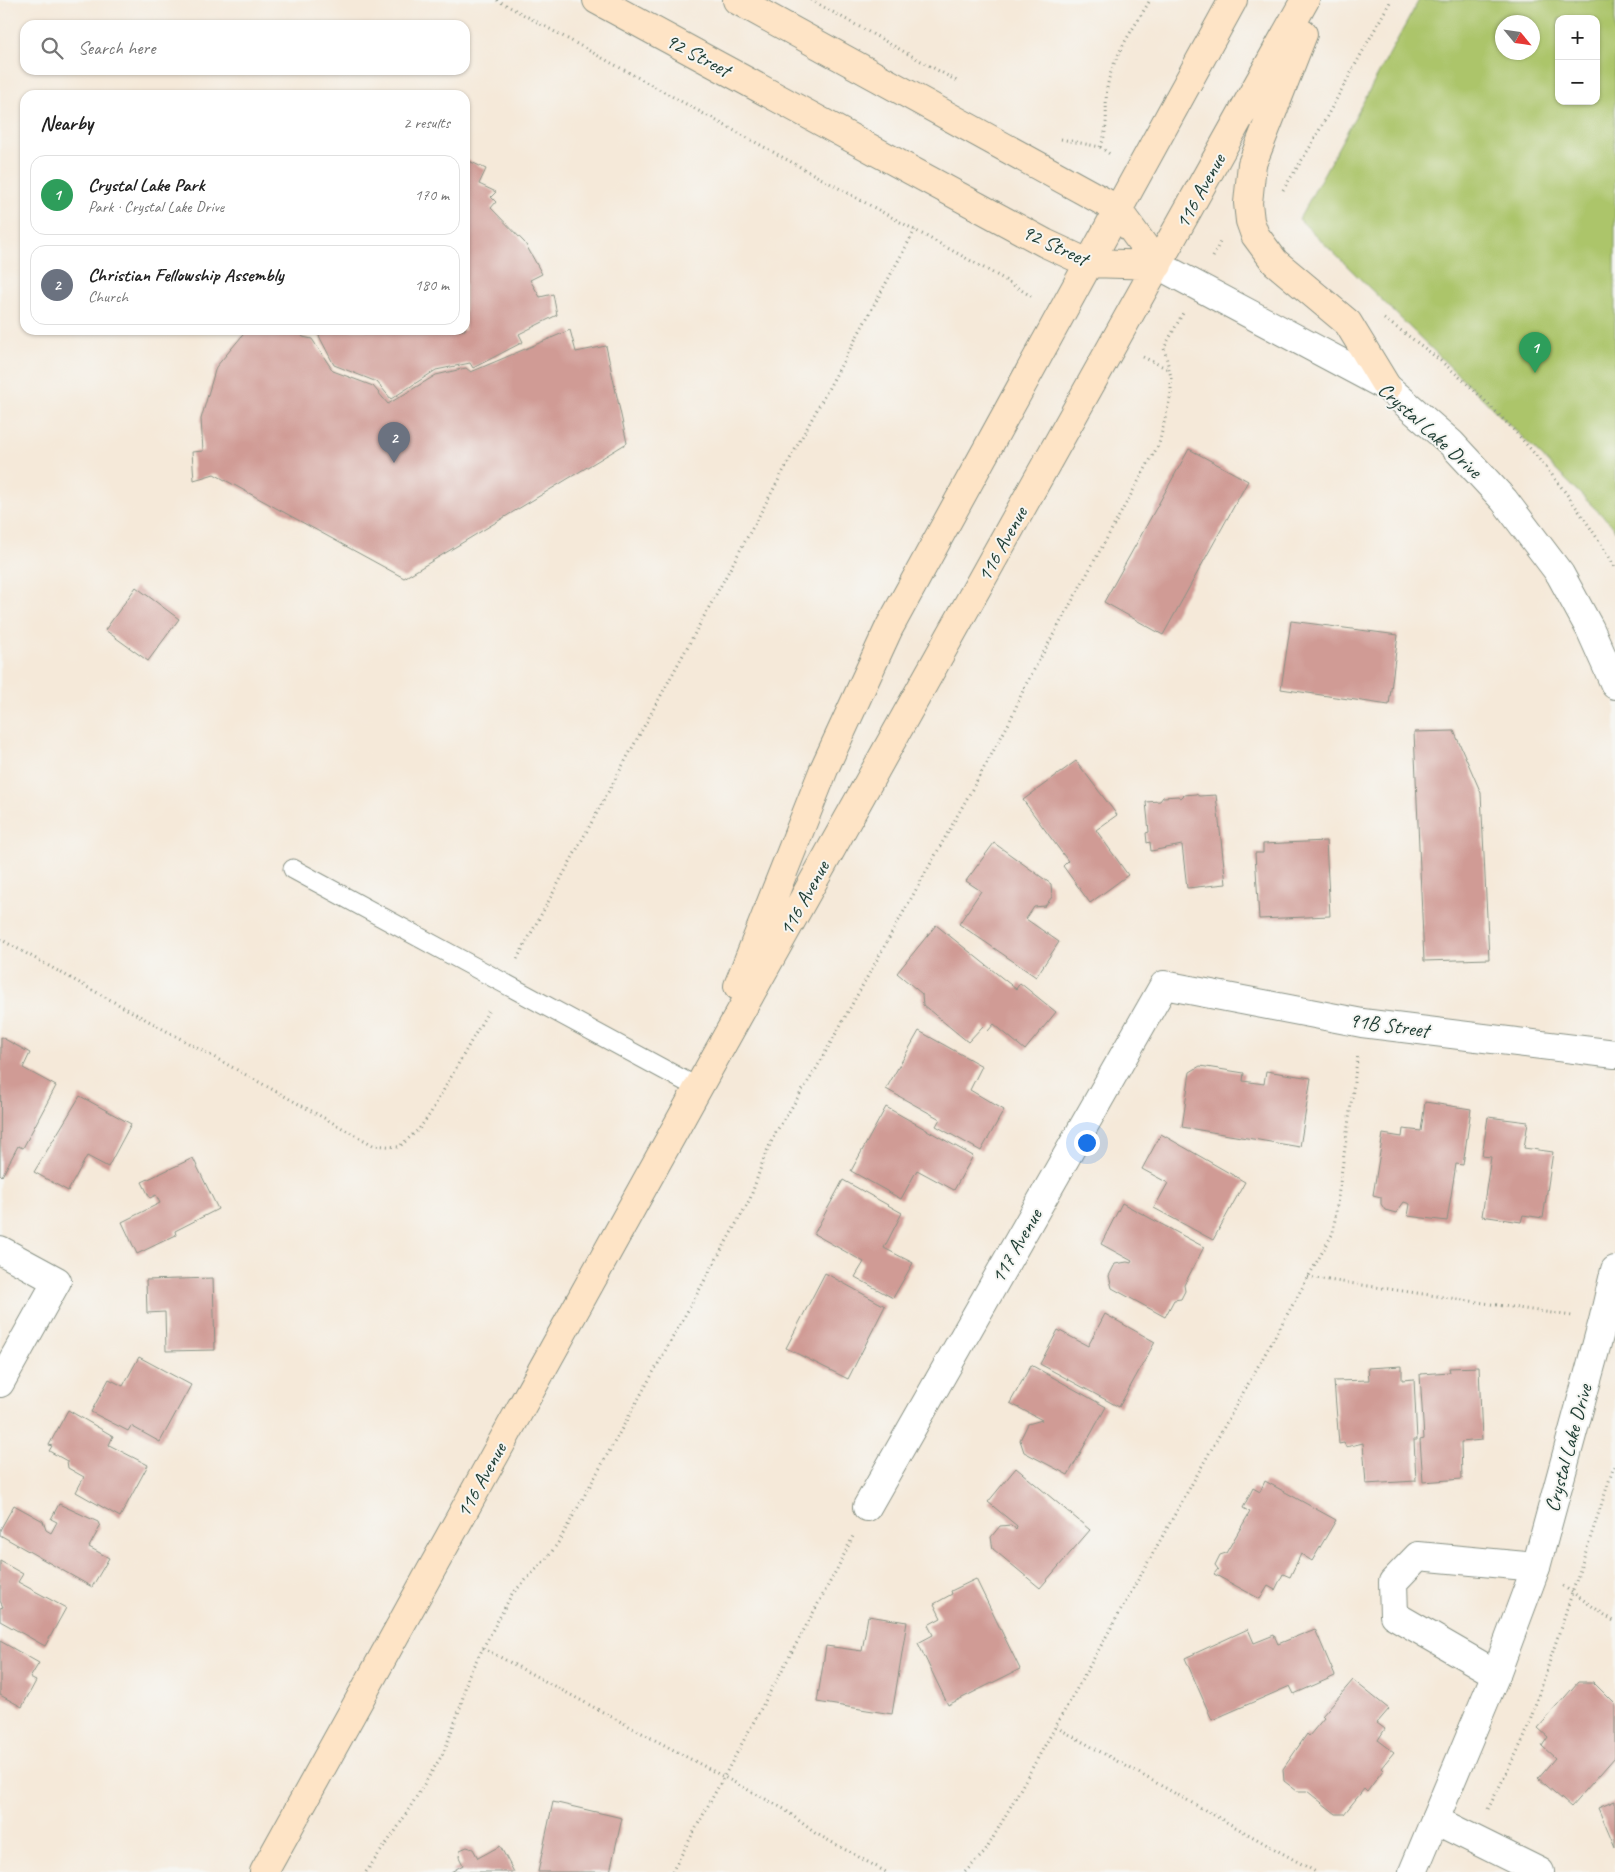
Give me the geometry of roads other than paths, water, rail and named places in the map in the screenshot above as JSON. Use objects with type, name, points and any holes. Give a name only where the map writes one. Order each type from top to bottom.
[{"type":"main road","name":"92 Street","points":[[597,0],[1045,243],[1088,263],[1158,265]]},
{"type":"main road","points":[[737,0],[1118,209],[1158,265]]},
{"type":"main road","name":"116 Avenue","points":[[698,1088],[824,769],[889,628],[1233,0]]},
{"type":"main road","name":"116 Avenue","points":[[264,1872],[698,1088],[1305,0]]},
{"type":"main road","points":[[1316,0],[1252,164],[1248,203],[1250,221],[1255,235],[1274,262],[1348,323],[1387,387]]},
{"type":"street","name":"Crystal Lake Drive","points":[[1158,265],[1387,387],[1451,443],[1504,500],[1560,574],[1590,629],[1615,685]]},
{"type":"street","name":"91B Street","points":[[1164,985],[1362,1022],[1615,1054]]},
{"type":"street","name":"117 Avenue","points":[[867,1507],[1164,985]]},
{"type":"street","points":[[0,1250],[56,1282],[0,1383]]},
{"type":"street","name":"Crystal Lake Drive","points":[[1413,1872],[1496,1674],[1536,1567],[1603,1321],[1615,1270]]},
{"type":"street","points":[[1496,1674],[1394,1614],[1393,1582],[1418,1556],[1536,1567]]},
{"type":"street","points":[[1434,1820],[1540,1872]]},
{"type":"lane","points":[[293,869],[698,1088]]},
{"type":"place","name":"Crystal Lake Park","points":[[1535,373]]},
{"type":"place","name":"Christian Fellowship Assembly","points":[[394,463]]}]
